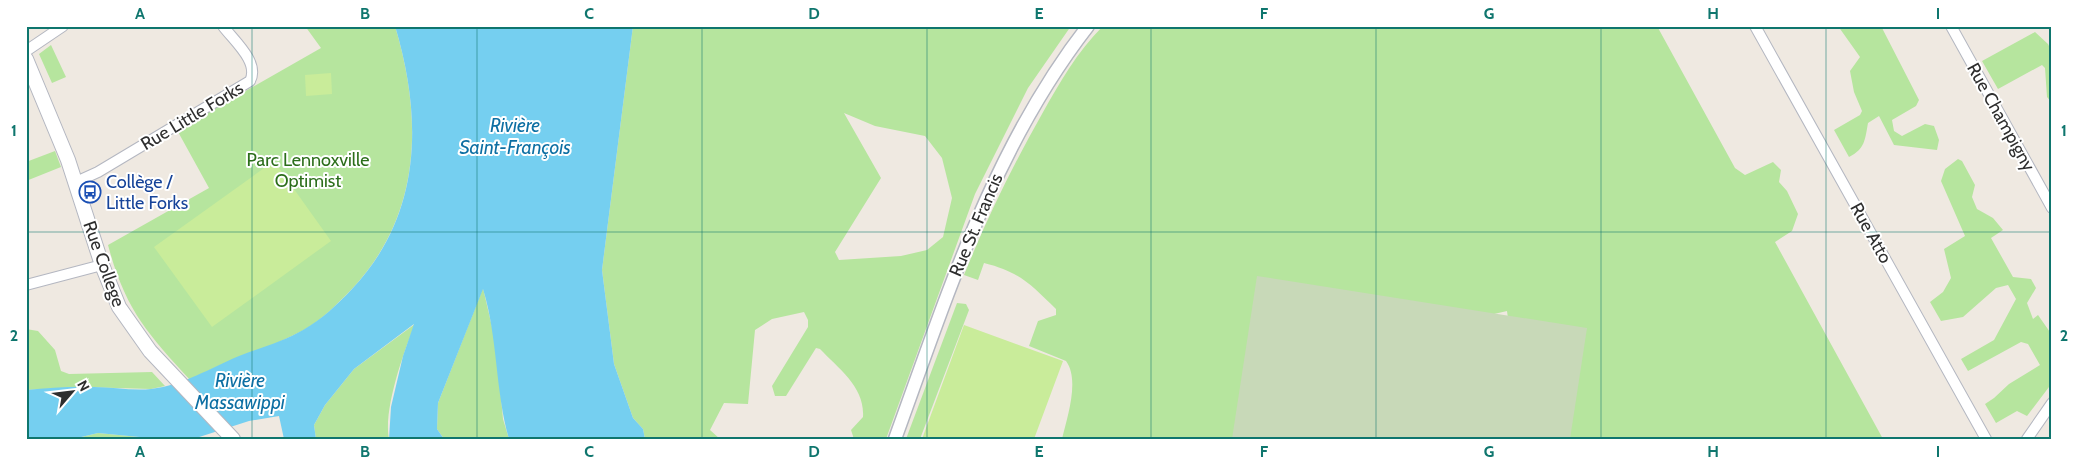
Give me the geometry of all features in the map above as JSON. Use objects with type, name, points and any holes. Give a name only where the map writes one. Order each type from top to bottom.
[{"type":"main road","name":"Rue College","points":[[26,59],[76,182],[113,295],[131,328],[172,375],[233,439]]},
{"type":"street","points":[[26,51],[63,26]]},
{"type":"street","name":"Rue Little Forks","points":[[76,182],[106,167],[250,81],[253,76],[251,64],[222,26]]},
{"type":"street","name":"Rue St. Francis","points":[[894,439],[978,214],[1028,115],[1057,68],[1088,26]]},
{"type":"street","name":"Rue Atto","points":[[1755,26],[1986,439]]},
{"type":"street","name":"Rue Champigny","points":[[1951,26],[2052,208]]},
{"type":"street","points":[[26,285],[102,265]]},
{"type":"street","points":[[2027,439],[2052,403]]},
{"type":"green space","name":"Parc Lennoxville Optimist","points":[[305,26],[395,26],[410,96],[412,131],[410,165],[404,198],[392,230],[374,261],[351,290],[322,318],[288,338],[190,380],[161,348],[139,319],[122,286],[108,245],[209,188],[177,130],[321,48]]},
{"type":"green space","points":[[633,26],[1071,26],[1028,88],[975,194],[886,439],[854,439],[851,430],[863,417],[863,406],[860,397],[849,379],[820,349],[816,348],[786,396],[775,396],[772,386],[808,327],[808,320],[804,312],[772,319],[755,330],[748,404],[724,403],[710,430],[720,439],[645,439],[643,429],[633,418],[614,364],[602,270]],"holes":[[[844,113],[875,126],[925,136],[942,158],[952,198],[943,237],[927,250],[901,256],[839,260],[835,252],[881,178]]]},
{"type":"green space","points":[[1103,26],[1657,26],[1735,168],[1745,175],[1773,162],[1781,170],[1779,182],[1787,191],[1798,214],[1792,231],[1775,242],[1883,439],[1566,439],[1509,326],[1507,311],[1425,330],[1275,439],[1062,439],[1071,399],[1072,378],[1070,369],[1066,361],[1029,346],[1038,321],[1056,315],[1056,309],[1024,280],[1007,270],[984,263],[978,280],[964,275],[1000,193],[1042,114],[1077,57]]},
{"type":"green space","points":[[1838,26],[1881,26],[1919,100],[1916,106],[1892,120],[1894,131],[1902,136],[1925,124],[1934,126],[1939,140],[1937,150],[1894,145],[1879,116],[1868,123],[1865,139],[1861,147],[1849,157],[1834,130],[1860,115],[1862,111],[1854,92],[1850,71],[1860,57]]},
{"type":"green space","points":[[2035,32],[2048,44],[2052,52],[2052,103],[2047,97],[2045,68],[2042,65],[1998,89],[1982,61]]},
{"type":"green space","points":[[51,45],[66,77],[52,83],[39,54]]},
{"type":"green space","points":[[331,73],[332,94],[306,96],[305,75]]},
{"type":"green space","points":[[55,151],[61,167],[26,181],[26,162]]},
{"type":"green space","points":[[1958,159],[1962,161],[1975,185],[1972,197],[1977,209],[1993,218],[2003,230],[1991,238],[2013,277],[2031,279],[2036,288],[2027,303],[2033,319],[2038,315],[2052,335],[2052,383],[2027,416],[2017,411],[1996,423],[1985,404],[2009,384],[2040,365],[2028,344],[2021,342],[1968,371],[1961,359],[1994,340],[2016,299],[2008,285],[1996,288],[1963,317],[1941,321],[1930,302],[1943,292],[1951,278],[1944,249],[1965,236],[1941,181],[1945,169]]},
{"type":"green space","points":[[274,161],[331,241],[212,327],[154,247]]},
{"type":"green space","points":[[1257,276],[1587,328],[1570,439],[1232,439]]},
{"type":"green space","points":[[483,288],[496,344],[503,419],[509,439],[444,439],[437,429],[438,403]]},
{"type":"green space","points":[[957,303],[966,304],[969,310],[920,439],[906,439]]},
{"type":"green space","points":[[415,324],[405,349],[392,397],[388,427],[389,439],[316,439],[314,425],[325,405],[354,369]]},
{"type":"green space","points":[[964,325],[1063,361],[1034,439],[922,439]]},
{"type":"green space","points":[[26,329],[38,331],[55,350],[61,371],[69,374],[152,372],[165,386],[151,389],[81,387],[26,390]]},
{"type":"green space","points":[[98,433],[160,439],[73,439]]},
{"type":"water","name":"Rivière Saint-François","points":[[395,26],[633,26],[602,270],[614,364],[633,418],[643,429],[645,439],[509,439],[501,402],[488,308],[483,289],[438,403],[437,429],[444,439],[389,439],[391,407],[403,356],[414,324],[354,369],[325,405],[314,425],[316,439],[284,439],[279,416],[249,421],[193,439],[160,439],[98,433],[73,439],[26,439],[26,390],[77,387],[151,389],[175,384],[296,334],[323,316],[352,289],[375,260],[392,230],[404,198],[410,165],[412,131],[410,96]]},
{"type":"place","name":"Collège / Little Forks","points":[[90,192]]},
{"type":"water label","name":"Rivière Massawippi","points":[[240,391]]}]
